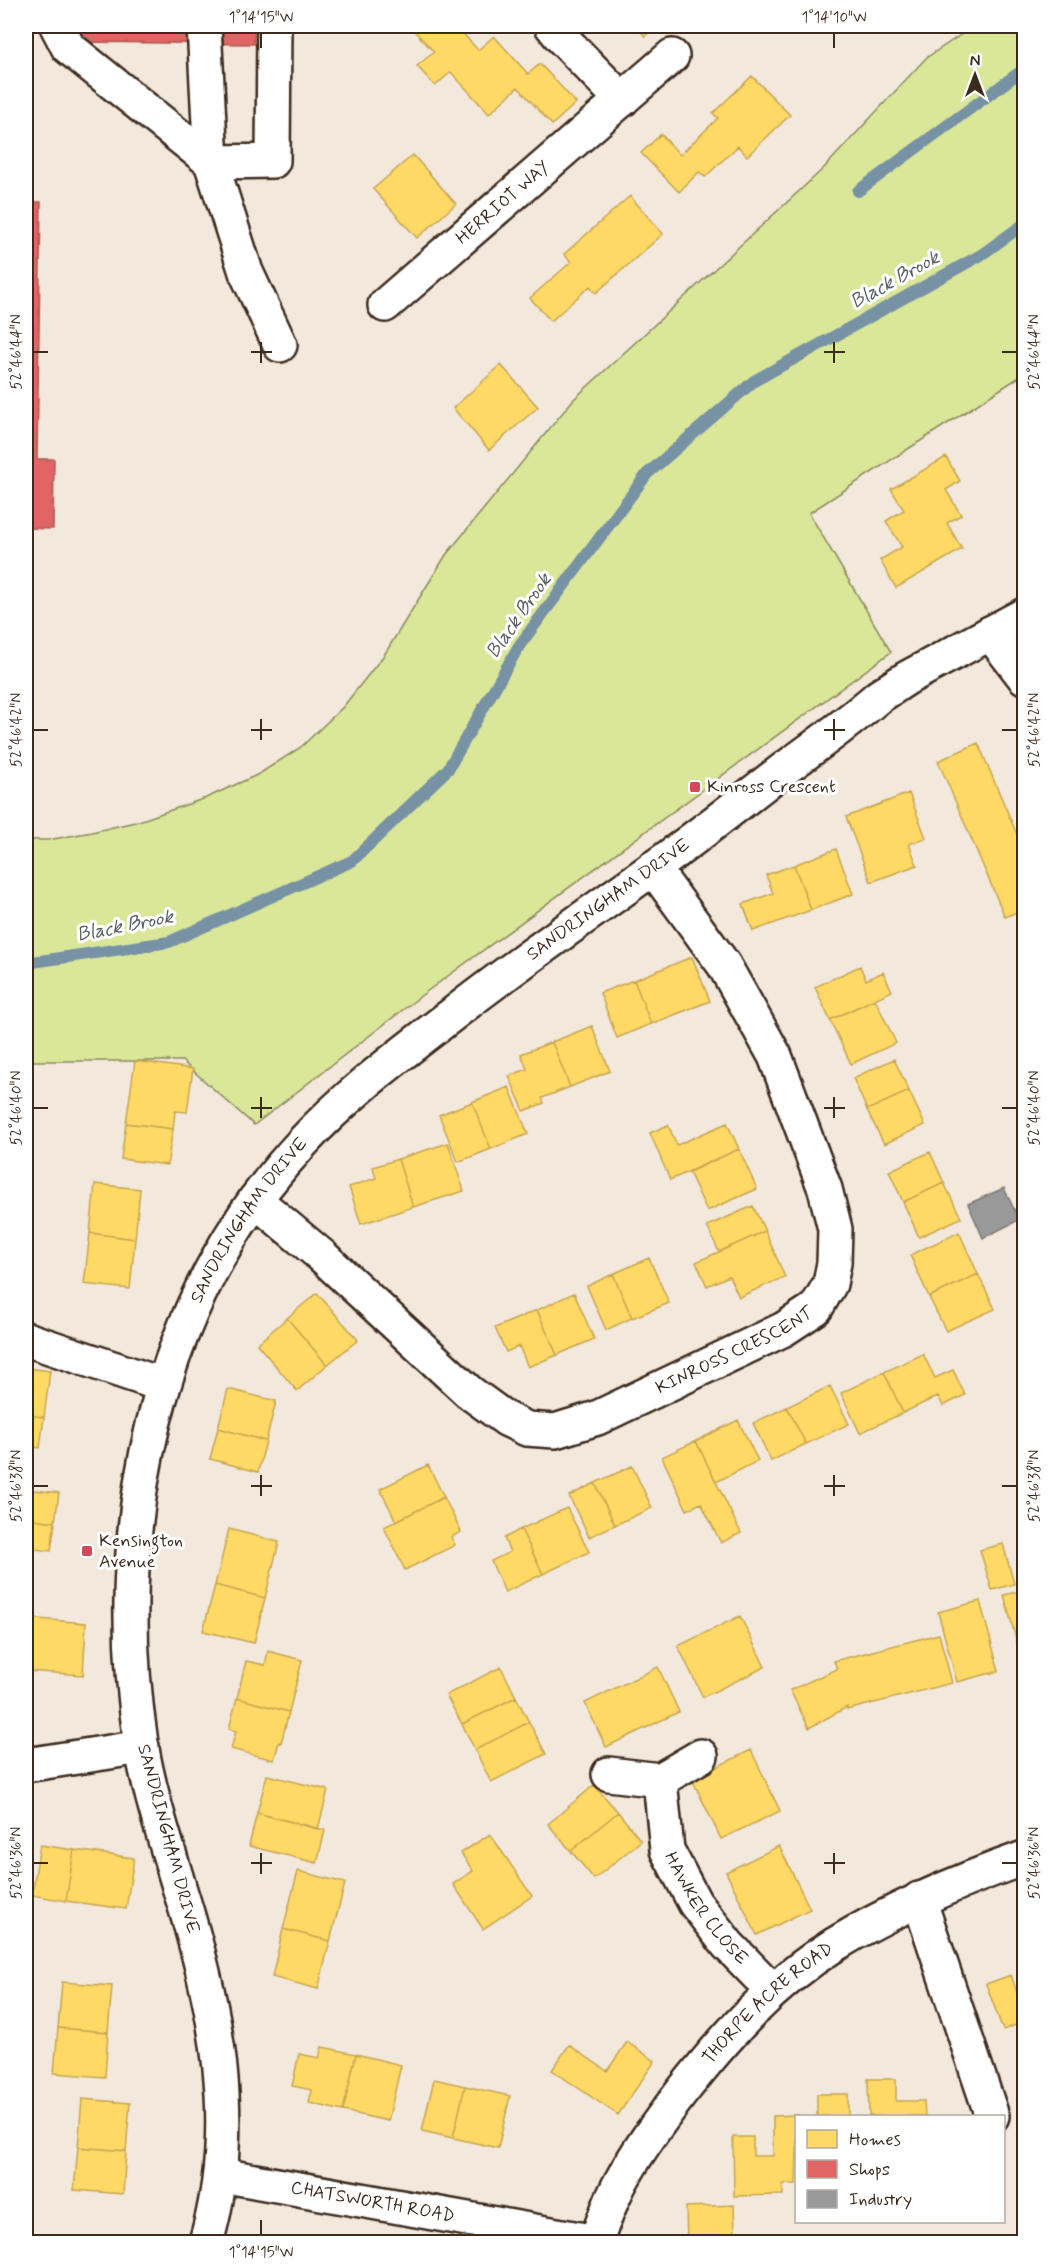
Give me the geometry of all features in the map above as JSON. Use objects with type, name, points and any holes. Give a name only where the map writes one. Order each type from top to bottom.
[{"type":"street","points":[[57,26],[68,47],[211,162],[273,161],[274,26]]},
{"type":"street","points":[[204,26],[211,162],[246,272],[280,345]]},
{"type":"street","points":[[552,26],[622,100]]},
{"type":"street","name":"HERRIOT WAY","points":[[385,305],[672,56]]},
{"type":"street","name":"SANDRINGHAM DRIVE","points":[[206,2242],[213,2219],[221,2175],[224,2116],[219,2048],[205,1980],[182,1894],[165,1842],[142,1747],[131,1654],[131,1574],[139,1492],[148,1442],[163,1385],[182,1328],[213,1268],[255,1200],[301,1144],[345,1101],[393,1060],[494,982],[653,868],[878,698],[907,678],[1024,615]]},
{"type":"street","points":[[990,633],[1024,677]]},
{"type":"street","name":"KINROSS CRESCENT","points":[[255,1200],[322,1256],[469,1392],[506,1419],[527,1429],[555,1431],[597,1418],[784,1329],[816,1308],[830,1284],[834,1263],[835,1229],[825,1189],[775,1056],[724,965],[653,868]]},
{"type":"street","points":[[26,1339],[163,1385]]},
{"type":"street","points":[[26,1765],[142,1747]]},
{"type":"street","points":[[609,1774],[660,1780],[701,1756]]},
{"type":"street","name":"HAWKER CLOSE","points":[[660,1780],[667,1850],[695,1903],[728,1946],[773,1991]]},
{"type":"street","name":"THORPE ACRE ROAD","points":[[596,2242],[617,2188],[653,2130],[734,2028],[773,1991],[833,1946],[920,1899],[970,1877],[1024,1858]]},
{"type":"street","points":[[920,1899],[992,2115]]},
{"type":"street","name":"CHATSWORTH ROAD","points":[[221,2175],[596,2242]]},
{"type":"green space","points":[[974,26],[1024,26],[1024,374],[809,513],[891,652],[422,995],[254,1125],[182,1061],[26,1061],[26,840],[48,840],[139,821],[206,798],[259,774],[301,747],[343,707],[384,655],[446,555],[573,400],[823,169],[926,58]]},
{"type":"building: Homes","points":[[410,26],[456,26],[478,50],[494,36],[528,74],[540,64],[576,103],[552,125],[518,87],[489,114],[451,72],[435,86],[417,66],[434,52]]},
{"type":"building: Homes","points":[[635,26],[656,26],[645,36]]},
{"type":"building: Homes","points":[[752,76],[790,115],[747,156],[738,146],[705,177],[699,172],[679,192],[641,153],[661,134],[680,155],[718,118],[713,113]]},
{"type":"building: Homes","points":[[413,155],[456,204],[417,238],[373,189]]},
{"type":"building: Homes","points":[[630,196],[663,234],[596,293],[590,286],[551,321],[530,298],[571,262],[564,254]]},
{"type":"building: Homes","points":[[501,365],[538,407],[489,450],[453,408]]},
{"type":"building: Homes","points":[[946,457],[960,481],[946,490],[961,515],[947,523],[962,549],[896,588],[880,560],[902,547],[886,521],[904,510],[891,489]]},
{"type":"building: Homes","points":[[978,743],[1024,851],[1024,929],[1017,912],[1005,917],[938,761]]},
{"type":"building: Homes","points":[[909,793],[926,838],[909,844],[917,865],[871,882],[846,817]]},
{"type":"building: Homes","points":[[836,849],[853,894],[811,910],[794,865]]},
{"type":"building: Homes","points":[[794,865],[811,910],[753,931],[743,904],[773,893],[766,875]]},
{"type":"building: Homes","points":[[692,957],[710,1001],[651,1024],[634,980]]},
{"type":"building: Homes","points":[[860,966],[866,980],[883,972],[892,991],[830,1020],[815,987]]},
{"type":"building: Homes","points":[[634,980],[651,1024],[617,1038],[600,993]]},
{"type":"building: Homes","points":[[875,999],[896,1043],[851,1064],[830,1020]]},
{"type":"building: Homes","points":[[592,1026],[610,1071],[570,1087],[552,1042]]},
{"type":"building: Homes","points":[[552,1042],[570,1087],[542,1098],[544,1103],[524,1111],[509,1076],[527,1069],[521,1054]]},
{"type":"building: Homes","points":[[894,1059],[909,1091],[867,1110],[853,1078]]},
{"type":"building: Homes","points":[[135,1061],[193,1069],[187,1112],[175,1111],[173,1129],[126,1123]]},
{"type":"building: Homes","points":[[509,1087],[528,1134],[491,1149],[472,1102]]},
{"type":"building: Homes","points":[[909,1091],[925,1125],[884,1144],[867,1110]]},
{"type":"building: Homes","points":[[472,1102],[491,1149],[458,1162],[439,1115]]},
{"type":"building: Homes","points":[[126,1123],[173,1129],[167,1165],[121,1159]]},
{"type":"building: Homes","points":[[727,1123],[739,1149],[670,1180],[650,1133],[668,1125],[677,1145]]},
{"type":"building: Homes","points":[[448,1143],[464,1191],[413,1207],[398,1159]]},
{"type":"building: Homes","points":[[739,1149],[757,1189],[707,1211],[689,1172]]},
{"type":"building: Homes","points":[[930,1152],[944,1183],[903,1202],[889,1171]]},
{"type":"building: Homes","points":[[398,1159],[413,1207],[361,1224],[349,1187],[376,1178],[373,1167]]},
{"type":"building: Homes","points":[[944,1183],[961,1218],[919,1237],[903,1202]]},
{"type":"building: Homes","points":[[95,1184],[140,1189],[135,1239],[90,1233]]},
{"type":"building: Homes","points":[[753,1206],[765,1231],[719,1252],[707,1226]]},
{"type":"building: Homes","points":[[765,1231],[785,1277],[739,1297],[729,1276],[707,1286],[696,1262]]},
{"type":"building: Homes","points":[[959,1232],[978,1274],[929,1297],[910,1255]]},
{"type":"building: Homes","points":[[90,1233],[135,1239],[130,1289],[84,1284]]},
{"type":"building: Homes","points":[[649,1258],[669,1303],[632,1318],[613,1274]]},
{"type":"building: Homes","points":[[613,1274],[632,1318],[606,1330],[587,1286]]},
{"type":"building: Homes","points":[[978,1274],[995,1309],[946,1331],[929,1297]]},
{"type":"building: Homes","points":[[317,1293],[358,1340],[327,1365],[287,1318]]},
{"type":"building: Homes","points":[[574,1293],[594,1339],[557,1355],[537,1310]]},
{"type":"building: Homes","points":[[537,1310],[557,1355],[528,1367],[519,1346],[506,1352],[495,1328]]},
{"type":"building: Homes","points":[[287,1318],[327,1365],[297,1391],[257,1344]]},
{"type":"building: Homes","points":[[923,1354],[935,1378],[953,1370],[965,1395],[943,1406],[938,1396],[903,1413],[884,1372]]},
{"type":"building: Homes","points":[[26,1368],[50,1371],[44,1417],[26,1415]]},
{"type":"building: Homes","points":[[884,1372],[903,1413],[860,1433],[841,1393]]},
{"type":"building: Homes","points":[[830,1386],[849,1424],[806,1444],[787,1407]]},
{"type":"building: Homes","points":[[228,1389],[276,1401],[266,1441],[218,1428]]},
{"type":"building: Homes","points":[[787,1407],[806,1444],[771,1461],[753,1423]]},
{"type":"building: Homes","points":[[26,1415],[44,1417],[40,1448],[26,1446]]},
{"type":"building: Homes","points":[[738,1420],[758,1461],[716,1482],[696,1441]]},
{"type":"building: Homes","points":[[218,1428],[266,1441],[258,1472],[210,1459]]},
{"type":"building: Homes","points":[[696,1441],[741,1533],[721,1543],[701,1503],[687,1510],[662,1457]]},
{"type":"building: Homes","points":[[428,1465],[444,1497],[396,1521],[380,1489]]},
{"type":"building: Homes","points":[[632,1466],[652,1508],[615,1525],[595,1483]]},
{"type":"building: Homes","points":[[595,1483],[615,1525],[589,1537],[569,1496]]},
{"type":"building: Homes","points":[[26,1489],[59,1493],[55,1522],[26,1518]]},
{"type":"building: Homes","points":[[444,1497],[461,1532],[451,1537],[455,1545],[405,1570],[384,1527]]},
{"type":"building: Homes","points":[[567,1508],[589,1552],[543,1574],[521,1529]]},
{"type":"building: Homes","points":[[26,1518],[55,1522],[51,1551],[26,1548]]},
{"type":"building: Homes","points":[[229,1529],[279,1542],[265,1598],[215,1585]]},
{"type":"building: Homes","points":[[521,1529],[543,1574],[505,1592],[491,1561],[510,1552],[504,1538]]},
{"type":"building: Homes","points":[[1003,1544],[1014,1584],[992,1590],[980,1550]]},
{"type":"building: Homes","points":[[215,1585],[265,1598],[254,1643],[203,1631]]},
{"type":"building: Homes","points":[[1024,1590],[1024,1665],[1023,1665],[1004,1595]]},
{"type":"building: Homes","points":[[980,1601],[999,1671],[957,1682],[938,1612]]},
{"type":"building: Homes","points":[[740,1616],[765,1667],[703,1697],[678,1646]]},
{"type":"building: Homes","points":[[26,1618],[86,1623],[83,1675],[26,1671]]},
{"type":"building: Homes","points":[[939,1634],[952,1683],[847,1710],[847,1707],[809,1728],[790,1690],[837,1669],[834,1661]]},
{"type":"building: Homes","points":[[268,1651],[302,1660],[289,1712],[237,1698],[246,1661],[265,1665]]},
{"type":"building: Homes","points":[[501,1667],[516,1697],[462,1724],[446,1695]]},
{"type":"building: Homes","points":[[658,1667],[679,1712],[606,1747],[585,1703]]},
{"type":"building: Homes","points":[[516,1697],[529,1722],[475,1750],[462,1724]]},
{"type":"building: Homes","points":[[237,1698],[289,1712],[274,1760],[231,1749],[236,1731],[229,1729]]},
{"type":"building: Homes","points":[[529,1722],[546,1754],[491,1782],[475,1750]]},
{"type":"building: Homes","points":[[751,1750],[780,1811],[721,1839],[692,1779]]},
{"type":"building: Homes","points":[[267,1775],[328,1790],[318,1829],[257,1813]]},
{"type":"building: Homes","points":[[594,1785],[618,1812],[571,1851],[548,1824]]},
{"type":"building: Homes","points":[[618,1812],[641,1841],[594,1879],[571,1851]]},
{"type":"building: Homes","points":[[257,1813],[325,1830],[317,1863],[249,1846]]},
{"type":"building: Homes","points":[[490,1834],[532,1896],[483,1929],[453,1884],[473,1871],[461,1853]]},
{"type":"building: Homes","points":[[40,1845],[74,1850],[66,1901],[32,1895]]},
{"type":"building: Homes","points":[[779,1846],[810,1909],[757,1935],[726,1872]]},
{"type":"building: Homes","points":[[74,1850],[134,1858],[126,1909],[66,1901]]},
{"type":"building: Homes","points":[[298,1871],[345,1883],[330,1941],[283,1929]]},
{"type":"building: Homes","points":[[283,1929],[330,1941],[318,1989],[272,1977]]},
{"type":"building: Homes","points":[[1011,1975],[1024,2013],[1024,2022],[1003,2030],[986,1984]]},
{"type":"building: Homes","points":[[62,1982],[112,1986],[108,2032],[58,2028]]},
{"type":"building: Homes","points":[[58,2028],[108,2032],[105,2077],[54,2073]]},
{"type":"building: Homes","points":[[627,2042],[655,2061],[618,2115],[552,2070],[569,2045],[607,2071]]},
{"type":"building: Homes","points":[[322,2047],[356,2054],[343,2111],[309,2103],[312,2090],[292,2086],[299,2054],[319,2058]]},
{"type":"building: Homes","points":[[356,2054],[401,2065],[388,2121],[343,2111]]},
{"type":"building: Homes","points":[[434,2079],[465,2086],[453,2138],[422,2131]]},
{"type":"building: Homes","points":[[868,2079],[896,2079],[896,2101],[924,2101],[925,2115],[869,2115]]},
{"type":"building: Homes","points":[[465,2086],[510,2096],[498,2148],[453,2138]]},
{"type":"building: Homes","points":[[817,2094],[848,2094],[848,2115],[817,2115]]},
{"type":"building: Homes","points":[[82,2099],[130,2103],[126,2151],[78,2147]]},
{"type":"building: Homes","points":[[795,2115],[795,2184],[783,2184],[783,2195],[734,2196],[733,2137],[753,2137],[753,2156],[773,2156],[773,2116]]},
{"type":"building: Homes","points":[[78,2147],[126,2151],[123,2194],[74,2190]]},
{"type":"building: Homes","points":[[734,2205],[735,2234],[757,2233],[758,2242],[687,2242],[686,2207]]},
{"type":"building: Shops","points":[[81,26],[254,26],[254,44],[81,42]]},
{"type":"building: Shops","points":[[26,202],[41,202],[37,459],[54,459],[53,529],[26,528]]},
{"type":"building: Industry","points":[[1004,1188],[1019,1220],[983,1238],[968,1204]]},
{"type":"waterway","name":"Black Brook","points":[[858,191],[1024,69]]},
{"type":"waterway","name":"Black Brook","points":[[26,963],[169,942],[352,861],[448,769],[519,646],[647,474],[754,381],[981,255],[1024,224]]},
{"type":"place","name":"Kinross Crescent","points":[[695,787]]},
{"type":"place","name":"Kensington Avenue","points":[[87,1551]]}]
